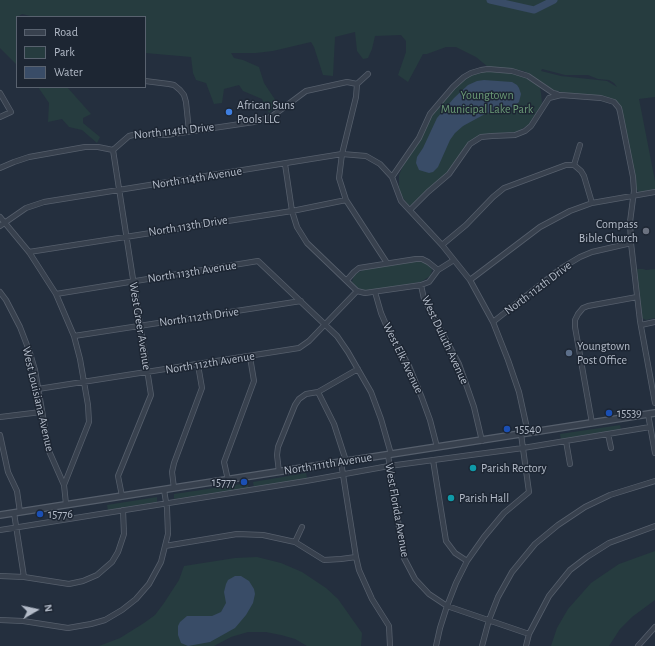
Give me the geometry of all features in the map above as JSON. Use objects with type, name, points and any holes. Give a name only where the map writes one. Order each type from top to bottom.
[{"type":"street","points":[[528,433],[519,392],[493,322],[470,280],[442,245],[401,201],[392,177],[419,138],[430,114],[464,77],[481,70],[488,69],[512,71],[528,76],[553,93],[601,98],[614,102],[619,108],[633,178],[634,196],[630,222],[631,243],[641,325],[655,403]]},
{"type":"street","points":[[368,74],[357,84],[356,97],[342,154],[340,178],[346,200],[387,263]]},
{"type":"street","points":[[146,81],[174,85],[180,90],[184,95],[186,102],[189,131]]},
{"type":"street","name":"North 114th Drive","points":[[113,150],[129,136],[137,134],[166,135],[254,122],[271,117],[306,91],[347,82],[357,84]]},
{"type":"street","points":[[0,93],[11,112],[0,118]]},
{"type":"street","points":[[410,210],[449,174],[470,144],[481,138],[515,135],[525,131],[549,98],[561,95]]},
{"type":"street","points":[[574,166],[580,145]]},
{"type":"street","points":[[0,168],[29,157],[77,148],[98,147],[113,150]]},
{"type":"street","name":"West Greer Avenue","points":[[113,150],[151,395],[118,476],[122,496]]},
{"type":"street","name":"North 114th Avenue","points":[[2,224],[19,212],[38,203],[342,154],[366,156],[380,164],[392,177]]},
{"type":"street","points":[[285,164],[292,211],[297,227],[307,243],[357,291],[365,294],[421,285],[429,282],[438,270],[454,260]]},
{"type":"street","points":[[442,245],[466,224],[493,196],[504,188],[566,165],[574,166],[581,171],[584,176],[592,203]]},
{"type":"street","points":[[470,280],[540,227],[570,212],[592,203],[655,192]]},
{"type":"street","name":"North 113th Drive","points":[[29,252],[292,211],[346,200]]},
{"type":"street","points":[[0,217],[2,224],[29,252],[56,294],[74,336],[84,382],[89,422],[64,485],[66,504]]},
{"type":"street","name":"North 112th Drive","points":[[493,322],[560,269],[580,257],[592,252],[631,243]]},
{"type":"street","points":[[347,280],[359,268],[422,259],[438,270]]},
{"type":"street","name":"North 113th Avenue","points":[[56,294],[258,261]]},
{"type":"street","name":"West Florida Avenue","points":[[258,261],[336,336],[358,368],[370,392],[381,418],[389,454],[389,466],[402,547],[406,563],[415,579],[429,594],[447,606],[529,634]]},
{"type":"street","name":"West Duluth Avenue","points":[[421,285],[424,299],[460,364],[474,407],[482,440]]},
{"type":"street","name":"North 112th Avenue","points":[[38,389],[250,357],[299,348],[307,342],[357,291]]},
{"type":"street","name":"West Louisiana Avenue","points":[[0,292],[6,300],[20,327],[35,370],[41,412],[49,451],[64,485]]},
{"type":"street","name":"West Elk Avenue","points":[[375,292],[387,327],[410,366],[430,420],[437,447]]},
{"type":"street","points":[[592,422],[575,327],[578,314],[583,308],[588,306],[637,298]]},
{"type":"street","name":"North 112th Drive","points":[[74,336],[301,301]]},
{"type":"street","points":[[641,325],[655,322]]},
{"type":"street","points":[[228,480],[224,462],[254,381],[250,357]]},
{"type":"street","points":[[174,488],[172,472],[174,463],[202,388],[198,365]]},
{"type":"street","points":[[279,472],[277,455],[278,447],[295,405],[299,399],[306,394],[318,392],[358,368]]},
{"type":"street","points":[[318,392],[334,424],[343,462],[343,474],[356,557],[363,581],[372,599],[389,626],[390,646]]},
{"type":"street","points":[[0,417],[41,412]]},
{"type":"street","name":"North 111th Avenue","points":[[0,515],[655,413]]},
{"type":"street","points":[[648,414],[655,453]]},
{"type":"street","name":"North 111th Avenue","points":[[0,530],[389,466],[523,448],[650,427]]},
{"type":"street","points":[[436,646],[447,606],[467,561],[504,513],[529,492],[521,434]]},
{"type":"street","points":[[608,434],[611,448]]},
{"type":"street","points":[[0,435],[8,472],[17,491],[16,527],[24,577]]},
{"type":"street","points":[[566,441],[570,464]]},
{"type":"street","points":[[433,460],[446,541],[455,554],[467,561]]},
{"type":"street","points":[[482,646],[489,620],[498,597],[512,572],[535,544],[558,525],[585,507],[610,495],[655,481]]},
{"type":"street","points":[[0,620],[23,621],[68,628],[105,620],[122,610],[136,599],[149,584],[161,562],[166,546],[168,534],[164,490]]},
{"type":"street","points":[[0,576],[24,577],[69,584],[83,581],[97,575],[112,562],[118,552],[124,534],[123,510]]},
{"type":"street","points":[[526,646],[529,634],[549,596],[570,570],[609,543],[655,526]]},
{"type":"street","points":[[295,542],[302,527]]},
{"type":"street","points":[[166,546],[237,534],[263,534],[295,542],[324,560],[356,557]]},
{"type":"street","points":[[638,646],[655,627]]},
{"type":"green space","points":[[0,0],[655,0],[655,97],[639,99],[655,181],[655,189],[639,192],[636,189],[622,111],[619,104],[612,99],[607,97],[553,90],[524,71],[488,67],[476,57],[456,47],[446,47],[423,54],[408,82],[398,75],[406,52],[406,41],[401,35],[375,36],[368,58],[363,59],[357,51],[355,32],[335,37],[333,76],[323,75],[311,42],[273,51],[231,53],[234,58],[259,67],[264,83],[278,104],[269,113],[262,99],[243,91],[239,85],[224,89],[222,103],[214,104],[206,83],[196,80],[193,73],[191,57],[146,53],[146,16],[30,16],[22,14],[16,16],[16,64],[0,48]],"holes":[[[542,69],[565,75],[588,75],[598,79],[609,80],[617,87],[607,81],[561,76],[541,71]]]},
{"type":"green space","name":"Youngtown Municipal Lake Park","points":[[486,70],[523,76],[535,83],[540,88],[541,93],[542,103],[539,109],[528,125],[520,130],[515,132],[486,134],[474,139],[464,148],[455,164],[445,175],[412,205],[408,205],[401,195],[399,175],[404,164],[418,144],[428,121],[441,104],[466,78]]},
{"type":"green space","points":[[39,88],[68,88],[91,114],[83,118],[83,123],[100,137],[97,143],[82,130],[69,127],[62,119],[48,122],[49,103]]},
{"type":"green space","points":[[417,261],[428,264],[432,270],[430,276],[421,282],[365,291],[358,288],[352,282],[354,275],[363,270]]},
{"type":"green space","points":[[637,269],[655,269],[655,318],[646,320],[642,318]]},
{"type":"green space","points":[[620,425],[621,429],[561,439],[560,434]]},
{"type":"green space","points":[[306,473],[307,478],[254,487],[253,482]]},
{"type":"green space","points":[[248,483],[248,488],[174,499],[174,494]]},
{"type":"green space","points":[[157,497],[157,502],[108,510],[107,505]]},
{"type":"green space","points":[[655,551],[655,600],[632,617],[620,629],[609,646],[551,646],[557,628],[568,609],[591,583],[619,564]]},
{"type":"green space","points":[[257,557],[281,563],[302,572],[326,588],[338,599],[362,633],[361,646],[307,646],[295,639],[281,635],[266,632],[248,632],[231,637],[214,646],[99,646],[120,638],[155,615],[179,580],[184,566],[235,558]]},
{"type":"water","points":[[484,80],[512,82],[517,85],[521,94],[519,102],[513,107],[485,114],[463,126],[450,140],[438,167],[433,172],[429,173],[419,170],[416,163],[417,157],[423,148],[437,118],[454,98],[468,85]]},
{"type":"water","points":[[235,576],[241,576],[249,581],[254,589],[255,594],[253,603],[246,615],[235,628],[210,642],[188,646],[181,643],[178,635],[178,626],[180,622],[187,616],[212,616],[221,612],[226,603],[224,592],[226,584],[228,580]]},
{"type":"waterway","points":[[490,0],[534,10],[554,0]]},
{"type":"place","name":"African Suns Pools LLC","points":[[229,112]]},
{"type":"place","name":"Compass Bible Church","points":[[646,231]]},
{"type":"place","name":"Youngtown Post Office","points":[[569,353]]},
{"type":"place","name":"15539","points":[[609,413]]},
{"type":"place","name":"15540","points":[[507,429]]},
{"type":"place","name":"Parish Rectory","points":[[473,468]]},
{"type":"place","name":"15777","points":[[244,482]]},
{"type":"place","name":"Parish Hall","points":[[451,498]]},
{"type":"place","name":"15776","points":[[40,514]]}]
